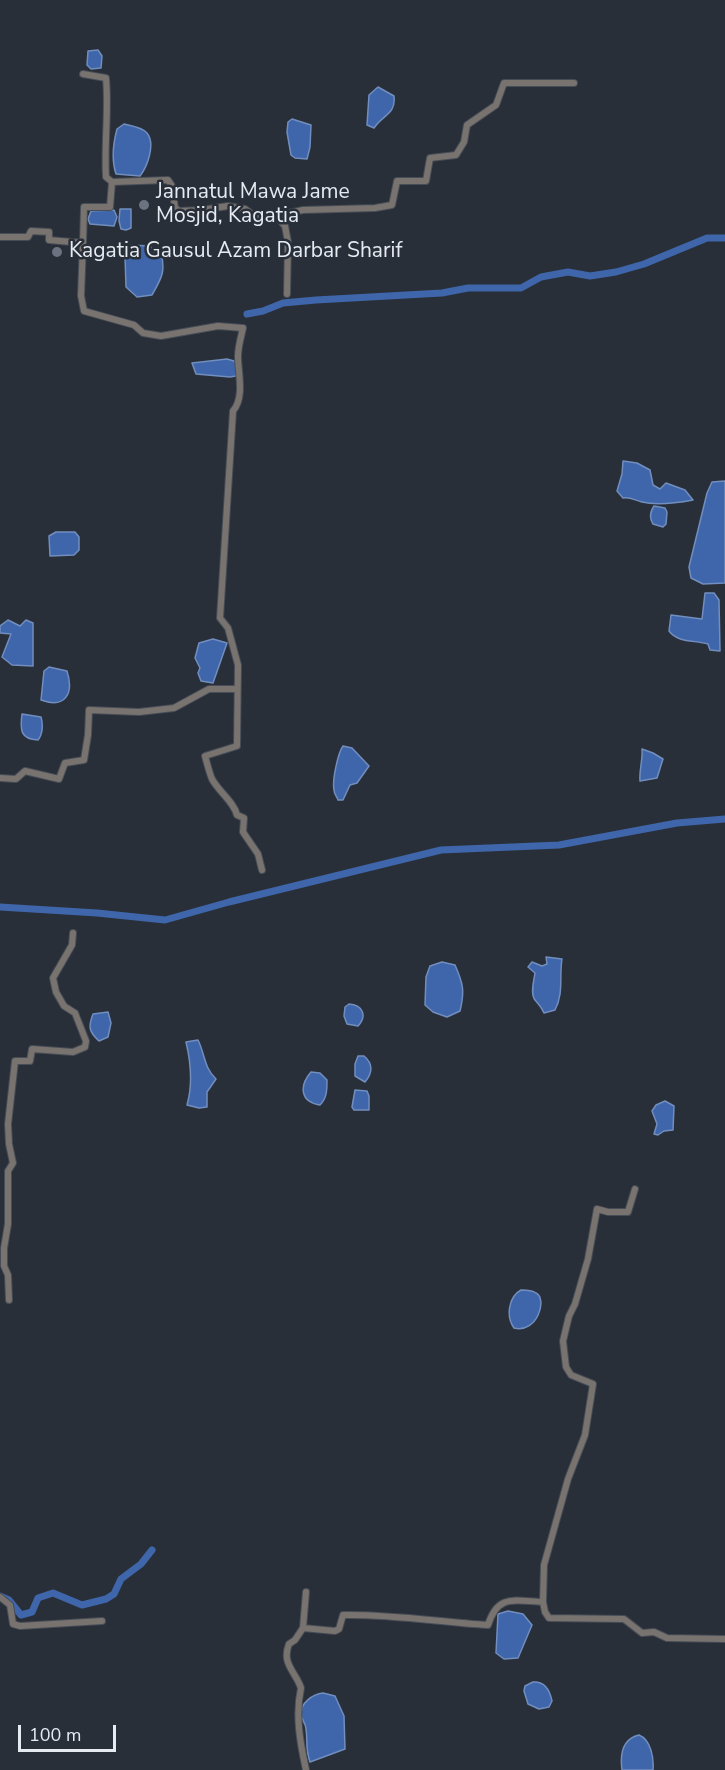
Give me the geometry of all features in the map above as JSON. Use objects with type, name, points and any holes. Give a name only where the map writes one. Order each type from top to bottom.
[{"type":"street","points":[[83,74],[106,78],[108,115],[106,177],[112,182],[168,180],[172,186],[175,208],[179,211],[228,206],[245,209],[253,216],[276,216],[303,210],[375,208],[392,205],[398,181],[426,181],[430,158],[456,155],[464,142],[467,125],[496,105],[504,83],[574,83]]},
{"type":"street","points":[[112,182],[110,207],[84,207],[81,297],[84,311],[134,325],[143,333],[161,336],[218,326],[243,328],[238,356],[240,366],[238,399],[232,411],[220,605],[220,618],[228,628],[238,665],[237,746],[205,756],[211,778],[235,809],[237,815],[244,818],[243,832],[258,854],[262,870]]},
{"type":"street","points":[[276,216],[285,226],[288,242],[288,294]]},
{"type":"street","points":[[0,237],[23,238],[28,237],[31,231],[48,232],[49,240],[83,243]]},
{"type":"street","points":[[0,778],[16,779],[25,771],[59,779],[65,763],[84,760],[89,710],[139,712],[174,708],[209,689],[237,688]]},
{"type":"street","points":[[9,1300],[4,1248],[8,1224],[8,1171],[13,1164],[8,1124],[15,1061],[30,1061],[32,1048],[73,1052],[85,1047],[86,1041],[75,1013],[64,1006],[56,992],[53,978],[72,945],[72,933]]},
{"type":"street","points":[[635,1190],[628,1212],[608,1212],[597,1209],[587,1266],[562,1341],[566,1367],[571,1375],[593,1384],[585,1435],[568,1479],[544,1564],[543,1602],[549,1618],[624,1619],[642,1633],[654,1632],[667,1638],[725,1640]]},
{"type":"street","points":[[306,1592],[303,1628],[295,1640],[289,1644],[287,1653],[289,1670],[301,1688],[297,1706],[300,1745],[306,1770]]},
{"type":"street","points":[[0,1597],[10,1605],[13,1624],[20,1626],[102,1621]]},
{"type":"street","points":[[303,1628],[335,1631],[339,1629],[343,1615],[387,1616],[488,1625],[492,1612],[499,1604],[513,1599],[543,1602]]},
{"type":"water","points":[[98,50],[102,56],[101,68],[91,69],[87,65],[88,51]]},
{"type":"water","points":[[378,87],[394,96],[394,102],[391,111],[374,128],[367,125],[369,95]]},
{"type":"water","points":[[292,119],[311,125],[307,159],[295,158],[291,155],[287,132],[288,122]]},
{"type":"water","points":[[124,124],[142,129],[150,138],[150,155],[140,176],[116,174],[114,168],[114,140],[117,129]]},
{"type":"water","points":[[120,209],[131,209],[131,228],[121,229]]},
{"type":"water","points":[[114,210],[117,217],[114,226],[90,224],[88,219],[91,211]]},
{"type":"water","points":[[131,245],[149,246],[161,253],[162,275],[152,295],[137,297],[126,287],[125,256]]},
{"type":"water","points":[[227,359],[234,361],[238,367],[236,376],[196,374],[192,363]]},
{"type":"water","points":[[623,461],[637,463],[650,470],[653,485],[660,489],[666,483],[685,490],[693,500],[654,504],[623,498],[617,491]]},
{"type":"water","points":[[725,481],[725,583],[703,584],[691,578],[689,567],[707,493],[712,482]]},
{"type":"water","points":[[654,506],[665,508],[667,512],[666,524],[663,527],[652,522],[650,515]]},
{"type":"water","points":[[56,532],[75,532],[79,537],[79,550],[74,555],[50,556],[49,536]]},
{"type":"water","points":[[705,593],[714,593],[719,600],[720,651],[710,650],[708,644],[677,638],[669,631],[671,615],[702,619]]},
{"type":"water","points":[[8,620],[20,626],[26,620],[33,623],[33,666],[12,665],[2,657],[11,634],[0,633],[0,626]]},
{"type":"water","points":[[213,639],[227,643],[213,683],[201,681],[198,673],[200,668],[195,658],[199,643]]},
{"type":"water","points":[[49,667],[67,671],[68,692],[62,701],[41,700],[44,671]]},
{"type":"water","points":[[22,714],[41,717],[42,729],[38,740],[28,738],[22,733]]},
{"type":"water","points":[[343,746],[352,748],[369,766],[357,783],[350,785],[343,800],[338,800],[334,791],[334,780],[337,760]]},
{"type":"water","points":[[642,749],[663,759],[657,778],[640,781]]},
{"type":"water","points":[[546,957],[562,959],[558,1004],[555,1010],[544,1013],[533,994],[535,973],[528,967],[532,962],[542,966],[547,964]]},
{"type":"water","points":[[442,962],[455,965],[462,987],[460,1011],[447,1017],[433,1012],[425,1005],[426,977],[430,966]]},
{"type":"water","points":[[349,1004],[357,1006],[362,1011],[363,1018],[358,1026],[347,1024],[344,1016],[345,1007]]},
{"type":"water","points":[[108,1012],[111,1023],[108,1037],[99,1041],[90,1029],[91,1019],[93,1014]]},
{"type":"water","points":[[198,1040],[207,1066],[216,1079],[207,1092],[207,1107],[199,1108],[187,1105],[191,1074],[186,1042]]},
{"type":"water","points":[[358,1056],[364,1056],[371,1066],[365,1082],[355,1076]]},
{"type":"water","points":[[311,1072],[320,1073],[327,1080],[327,1090],[320,1105],[308,1101],[305,1097],[303,1088]]},
{"type":"water","points":[[355,1090],[367,1091],[369,1110],[354,1110],[352,1107]]},
{"type":"water","points":[[665,1101],[674,1106],[673,1130],[664,1131],[658,1135],[654,1134],[657,1124],[652,1111],[656,1105]]},
{"type":"water","points":[[521,1290],[536,1293],[541,1302],[540,1308],[538,1315],[529,1326],[514,1328],[509,1313],[511,1302]]},
{"type":"water","points":[[508,1611],[523,1614],[532,1625],[518,1658],[504,1659],[496,1653],[498,1614]]},
{"type":"water","points":[[533,1682],[541,1683],[548,1690],[552,1701],[549,1707],[539,1709],[528,1704],[524,1691],[525,1686]]},
{"type":"water","points":[[323,1693],[335,1696],[344,1716],[345,1749],[310,1762],[306,1727],[301,1711],[308,1700]]},
{"type":"water","points":[[639,1735],[643,1737],[651,1750],[653,1770],[622,1770],[623,1748],[629,1740]]},
{"type":"waterway","points":[[247,314],[263,311],[283,303],[442,293],[468,288],[521,288],[541,277],[568,272],[590,276],[616,272],[644,264],[707,238],[725,238]]},
{"type":"waterway","points":[[0,907],[165,920],[441,850],[559,845],[677,823],[725,819]]},
{"type":"waterway","points":[[0,1596],[9,1600],[21,1615],[32,1612],[38,1598],[53,1593],[82,1605],[106,1599],[114,1594],[121,1579],[141,1564],[152,1550]]},
{"type":"place","name":"Jannatul Mawa Jame Mosjid, Kagatia","points":[[144,205]]},
{"type":"place","name":"Kagatia Gausul Azam Darbar Sharif","points":[[57,252]]}]
